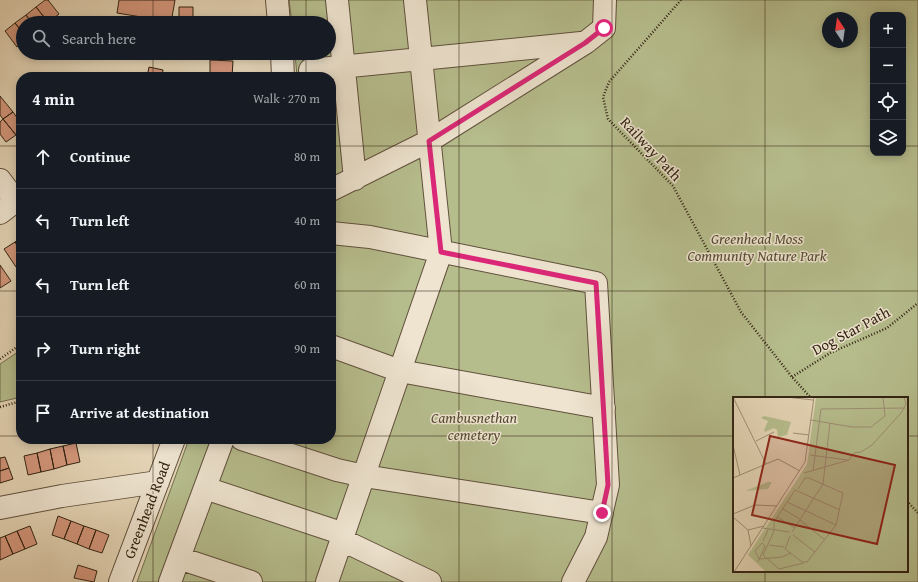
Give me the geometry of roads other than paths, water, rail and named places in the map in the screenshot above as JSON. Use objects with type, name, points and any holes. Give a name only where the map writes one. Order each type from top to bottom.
[{"type":"street","points":[[277,0],[278,16]]},
{"type":"street","points":[[337,0],[355,179]]},
{"type":"street","points":[[327,582],[441,252],[415,0]]},
{"type":"street","points":[[336,188],[429,141],[585,43],[604,28],[605,0]]},
{"type":"street","points":[[310,70],[344,68],[585,43]]},
{"type":"street","points":[[282,60],[283,72]]},
{"type":"street","points":[[0,180],[12,204]]},
{"type":"street","points":[[336,234],[370,237],[596,283],[608,485],[596,537],[573,582]]},
{"type":"street","points":[[336,348],[400,371],[604,408]]},
{"type":"street","name":"Greenhead Road","points":[[120,582],[172,444]]},
{"type":"street","points":[[170,582],[221,444]]},
{"type":"street","points":[[257,444],[337,470],[364,476],[602,513]]},
{"type":"street","points":[[0,508],[62,496],[158,482]]},
{"type":"street","points":[[205,488],[343,537],[430,582]]},
{"type":"street","points":[[179,558],[251,582]]},
{"type":"park label","name":"Greenhead Moss Community Nature Park","points":[[757,248]]},
{"type":"park label","name":"Cambusnethan cemetery","points":[[474,426]]}]
